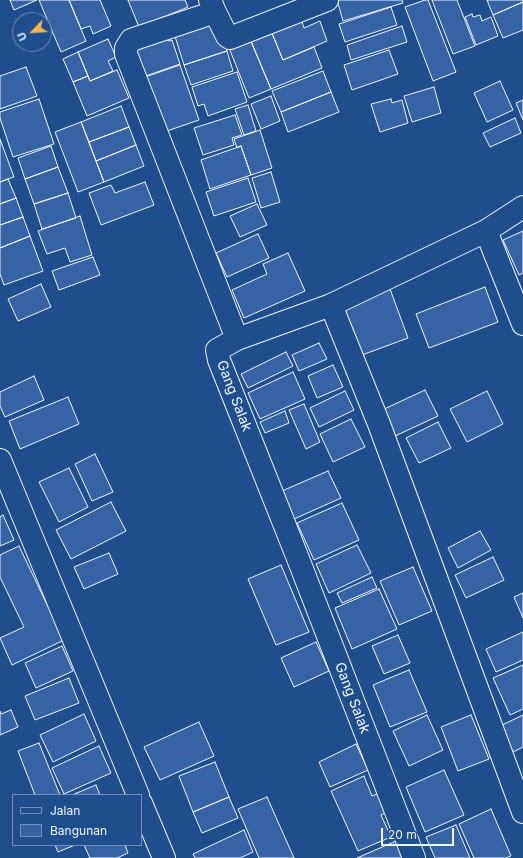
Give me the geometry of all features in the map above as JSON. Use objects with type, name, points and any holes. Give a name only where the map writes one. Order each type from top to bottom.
[{"type":"street","points":[[213,6],[227,36],[230,38],[327,0]]},
{"type":"street","name":"Gang Salak","points":[[213,6],[130,40],[126,48],[126,54],[237,339],[217,350],[218,360],[297,556],[414,858]]},
{"type":"street","points":[[237,339],[331,305],[486,231],[523,207]]},
{"type":"street","points":[[486,231],[523,324]]},
{"type":"street","points":[[331,305],[382,432],[523,812]]},
{"type":"street","points":[[0,460],[138,794]]},
{"type":"street","points":[[142,805],[164,858]]},
{"type":"building","points":[[10,0],[37,0],[14,10]]},
{"type":"building","points":[[39,0],[69,0],[86,41],[61,52],[52,31],[52,12],[44,12]]},
{"type":"building","points":[[69,0],[100,0],[111,26],[93,34],[90,26],[81,29]]},
{"type":"building","points":[[128,0],[185,0],[188,7],[139,27]]},
{"type":"building","points":[[337,0],[402,0],[403,3],[343,21]]},
{"type":"building","points":[[428,0],[456,72],[433,81],[405,7]]},
{"type":"building","points":[[432,0],[457,0],[475,46],[453,54]]},
{"type":"building","points":[[487,0],[523,0],[523,2],[493,15]]},
{"type":"building","points":[[523,2],[523,30],[503,38],[493,15]]},
{"type":"building","points":[[391,7],[397,25],[345,42],[339,24]]},
{"type":"building","points":[[472,14],[473,17],[480,15],[482,21],[491,17],[498,36],[476,45],[465,17]]},
{"type":"building","points":[[215,17],[227,51],[184,65],[173,30]]},
{"type":"building","points":[[301,19],[304,28],[320,21],[327,41],[283,60],[271,31]]},
{"type":"building","points":[[402,26],[407,42],[351,60],[347,45]]},
{"type":"building","points":[[165,31],[168,41],[172,40],[180,64],[143,77],[131,43]]},
{"type":"building","points":[[271,31],[283,60],[314,47],[322,68],[271,89],[250,39]]},
{"type":"building","points":[[108,39],[116,57],[108,61],[113,71],[90,81],[78,52]]},
{"type":"building","points":[[250,39],[271,89],[249,98],[229,48]]},
{"type":"building","points":[[389,50],[398,74],[352,90],[344,65]]},
{"type":"building","points":[[227,51],[233,71],[191,85],[184,65]]},
{"type":"building","points":[[78,52],[88,76],[73,82],[63,59]]},
{"type":"building","points":[[180,65],[199,120],[161,133],[142,78]]},
{"type":"building","points":[[26,67],[37,96],[0,109],[0,76]]},
{"type":"building","points":[[117,70],[129,98],[87,116],[73,82],[88,76],[90,81]]},
{"type":"building","points":[[323,71],[331,92],[281,112],[272,91]]},
{"type":"building","points":[[237,72],[247,102],[208,116],[204,104],[198,106],[192,87]]},
{"type":"building","points":[[500,81],[513,110],[487,122],[474,93]]},
{"type":"building","points":[[434,87],[441,113],[412,122],[404,96]]},
{"type":"building","points":[[331,92],[339,112],[288,132],[281,112]]},
{"type":"building","points":[[271,96],[280,121],[261,129],[251,104]]},
{"type":"building","points":[[39,99],[54,144],[13,157],[0,118],[0,112]]},
{"type":"building","points":[[391,99],[392,103],[402,100],[408,123],[380,132],[371,104]]},
{"type":"building","points":[[523,100],[523,120],[516,103]]},
{"type":"building","points":[[248,105],[256,131],[244,135],[235,109]]},
{"type":"building","points":[[121,106],[129,127],[89,142],[81,122]]},
{"type":"building","points":[[235,115],[242,135],[232,138],[234,145],[203,155],[194,128]]},
{"type":"building","points":[[515,118],[521,133],[490,147],[483,133]]},
{"type":"building","points":[[81,122],[104,182],[78,192],[55,132]]},
{"type":"building","points":[[129,127],[136,145],[96,161],[89,142]]},
{"type":"building","points":[[260,130],[272,168],[251,175],[241,146],[237,148],[234,139]]},
{"type":"building","points":[[0,139],[14,177],[0,182]]},
{"type":"building","points":[[136,145],[144,166],[104,182],[96,161]]},
{"type":"building","points":[[51,146],[58,167],[25,179],[18,158]]},
{"type":"building","points":[[241,146],[251,175],[210,189],[201,160]]},
{"type":"building","points":[[58,167],[68,193],[34,204],[25,179]]},
{"type":"building","points":[[271,172],[280,202],[261,208],[252,178]]},
{"type":"building","points":[[248,178],[256,202],[214,216],[206,192]]},
{"type":"building","points":[[8,179],[16,198],[0,204],[0,182]]},
{"type":"building","points":[[145,182],[154,205],[101,225],[89,193],[111,185],[115,193]]},
{"type":"building","points":[[68,193],[76,218],[42,229],[34,204]]},
{"type":"building","points":[[16,198],[23,217],[0,225],[0,204]]},
{"type":"building","points":[[257,204],[267,225],[240,237],[230,216]]},
{"type":"building","points":[[80,216],[92,255],[70,262],[65,248],[47,254],[38,231]]},
{"type":"building","points":[[23,217],[30,236],[0,248],[0,225]]},
{"type":"building","points":[[523,231],[523,273],[519,275],[503,240]]},
{"type":"building","points":[[258,234],[269,258],[227,277],[216,253]]},
{"type":"building","points":[[30,236],[43,271],[4,285],[0,274],[0,248]]},
{"type":"building","points":[[288,253],[305,291],[244,318],[232,290],[267,274],[263,264]]},
{"type":"building","points":[[93,257],[100,275],[59,290],[52,271]]},
{"type":"building","points":[[41,284],[51,307],[18,321],[8,299]]},
{"type":"building","points":[[485,287],[498,322],[429,348],[416,314]]},
{"type":"building","points":[[390,289],[408,338],[362,355],[343,306]]},
{"type":"building","points":[[319,343],[327,359],[299,371],[292,355]]},
{"type":"building","points":[[286,352],[293,366],[248,388],[241,374]]},
{"type":"building","points":[[333,365],[343,387],[317,398],[308,376]]},
{"type":"building","points":[[293,372],[305,399],[260,419],[248,393]]},
{"type":"building","points":[[34,376],[44,400],[5,417],[0,406],[0,392]]},
{"type":"building","points":[[425,390],[438,416],[393,437],[380,411]]},
{"type":"building","points":[[345,391],[354,410],[319,427],[310,408]]},
{"type":"building","points":[[487,391],[503,424],[467,442],[450,409]]},
{"type":"building","points":[[68,397],[79,424],[20,449],[9,421]]},
{"type":"building","points":[[304,404],[320,442],[306,449],[289,410]]},
{"type":"building","points":[[285,411],[289,423],[265,433],[260,422]]},
{"type":"building","points":[[351,419],[365,447],[333,462],[320,434]]},
{"type":"building","points":[[438,422],[451,448],[419,463],[406,438]]},
{"type":"building","points":[[95,454],[113,492],[92,501],[75,464]]},
{"type":"building","points":[[69,468],[88,507],[59,522],[39,482]]},
{"type":"building","points":[[328,471],[341,498],[294,519],[282,491]]},
{"type":"building","points":[[111,502],[126,531],[71,559],[56,530]]},
{"type":"building","points":[[342,503],[359,540],[314,560],[297,523]]},
{"type":"building","points":[[3,515],[14,540],[0,546],[0,517]]},
{"type":"building","points":[[480,531],[491,550],[458,568],[448,548]]},
{"type":"building","points":[[357,545],[371,573],[329,593],[316,564]]},
{"type":"building","points":[[19,546],[64,640],[12,665],[0,638],[24,627],[0,577],[0,555]]},
{"type":"building","points":[[109,553],[118,574],[84,589],[74,567]]},
{"type":"building","points":[[493,557],[504,580],[466,598],[455,575]]},
{"type":"building","points":[[281,565],[309,632],[276,645],[248,579]]},
{"type":"building","points":[[413,567],[432,611],[399,625],[380,581]]},
{"type":"building","points":[[372,577],[377,588],[342,603],[337,593]]},
{"type":"building","points":[[379,589],[397,629],[352,649],[335,608]]},
{"type":"building","points":[[523,593],[523,618],[514,597]]},
{"type":"building","points":[[523,632],[523,660],[496,672],[486,649]]},
{"type":"building","points":[[398,635],[410,663],[384,674],[372,646]]},
{"type":"building","points":[[316,642],[329,671],[294,687],[281,658]]},
{"type":"building","points":[[62,646],[73,671],[36,688],[25,663]]},
{"type":"building","points":[[523,665],[523,709],[510,715],[493,678]]},
{"type":"building","points":[[409,670],[427,712],[390,727],[373,685]]},
{"type":"building","points":[[69,678],[79,703],[35,720],[25,696]]},
{"type":"building","points":[[11,710],[18,727],[0,735],[0,711],[1,714]]},
{"type":"building","points":[[84,714],[96,741],[53,762],[40,735]]},
{"type":"building","points":[[427,715],[443,750],[409,766],[393,731]]},
{"type":"building","points":[[471,715],[489,759],[458,771],[441,727]]},
{"type":"building","points":[[523,715],[523,747],[513,752],[500,726]]},
{"type":"building","points":[[199,722],[214,756],[160,780],[144,747]]},
{"type":"building","points":[[39,743],[60,794],[35,794],[18,751]]},
{"type":"building","points":[[356,744],[368,770],[330,787],[319,762]]},
{"type":"building","points":[[99,746],[111,773],[64,794],[52,768]]},
{"type":"building","points":[[215,762],[229,797],[193,812],[179,776]]},
{"type":"building","points":[[444,770],[464,815],[425,832],[406,787]]},
{"type":"building","points":[[364,776],[372,796],[379,793],[387,812],[381,815],[391,837],[358,851],[331,791]]},
{"type":"building","points":[[96,785],[100,794],[74,794]]},
{"type":"building","points":[[229,797],[238,818],[202,833],[193,812]]},
{"type":"building","points":[[267,797],[294,858],[259,858],[238,809]]},
{"type":"building","points":[[491,809],[511,856],[506,858],[474,858],[459,824]]},
{"type":"building","points":[[456,825],[470,858],[435,858],[426,837]]},
{"type":"building","points":[[244,830],[253,852],[240,858],[195,858],[193,854]]},
{"type":"building","points":[[396,841],[403,858],[357,858]]},
{"type":"building","points":[[55,846],[73,846],[58,852]]},
{"type":"building","points":[[84,846],[125,846],[128,853],[117,858],[90,858]]}]
